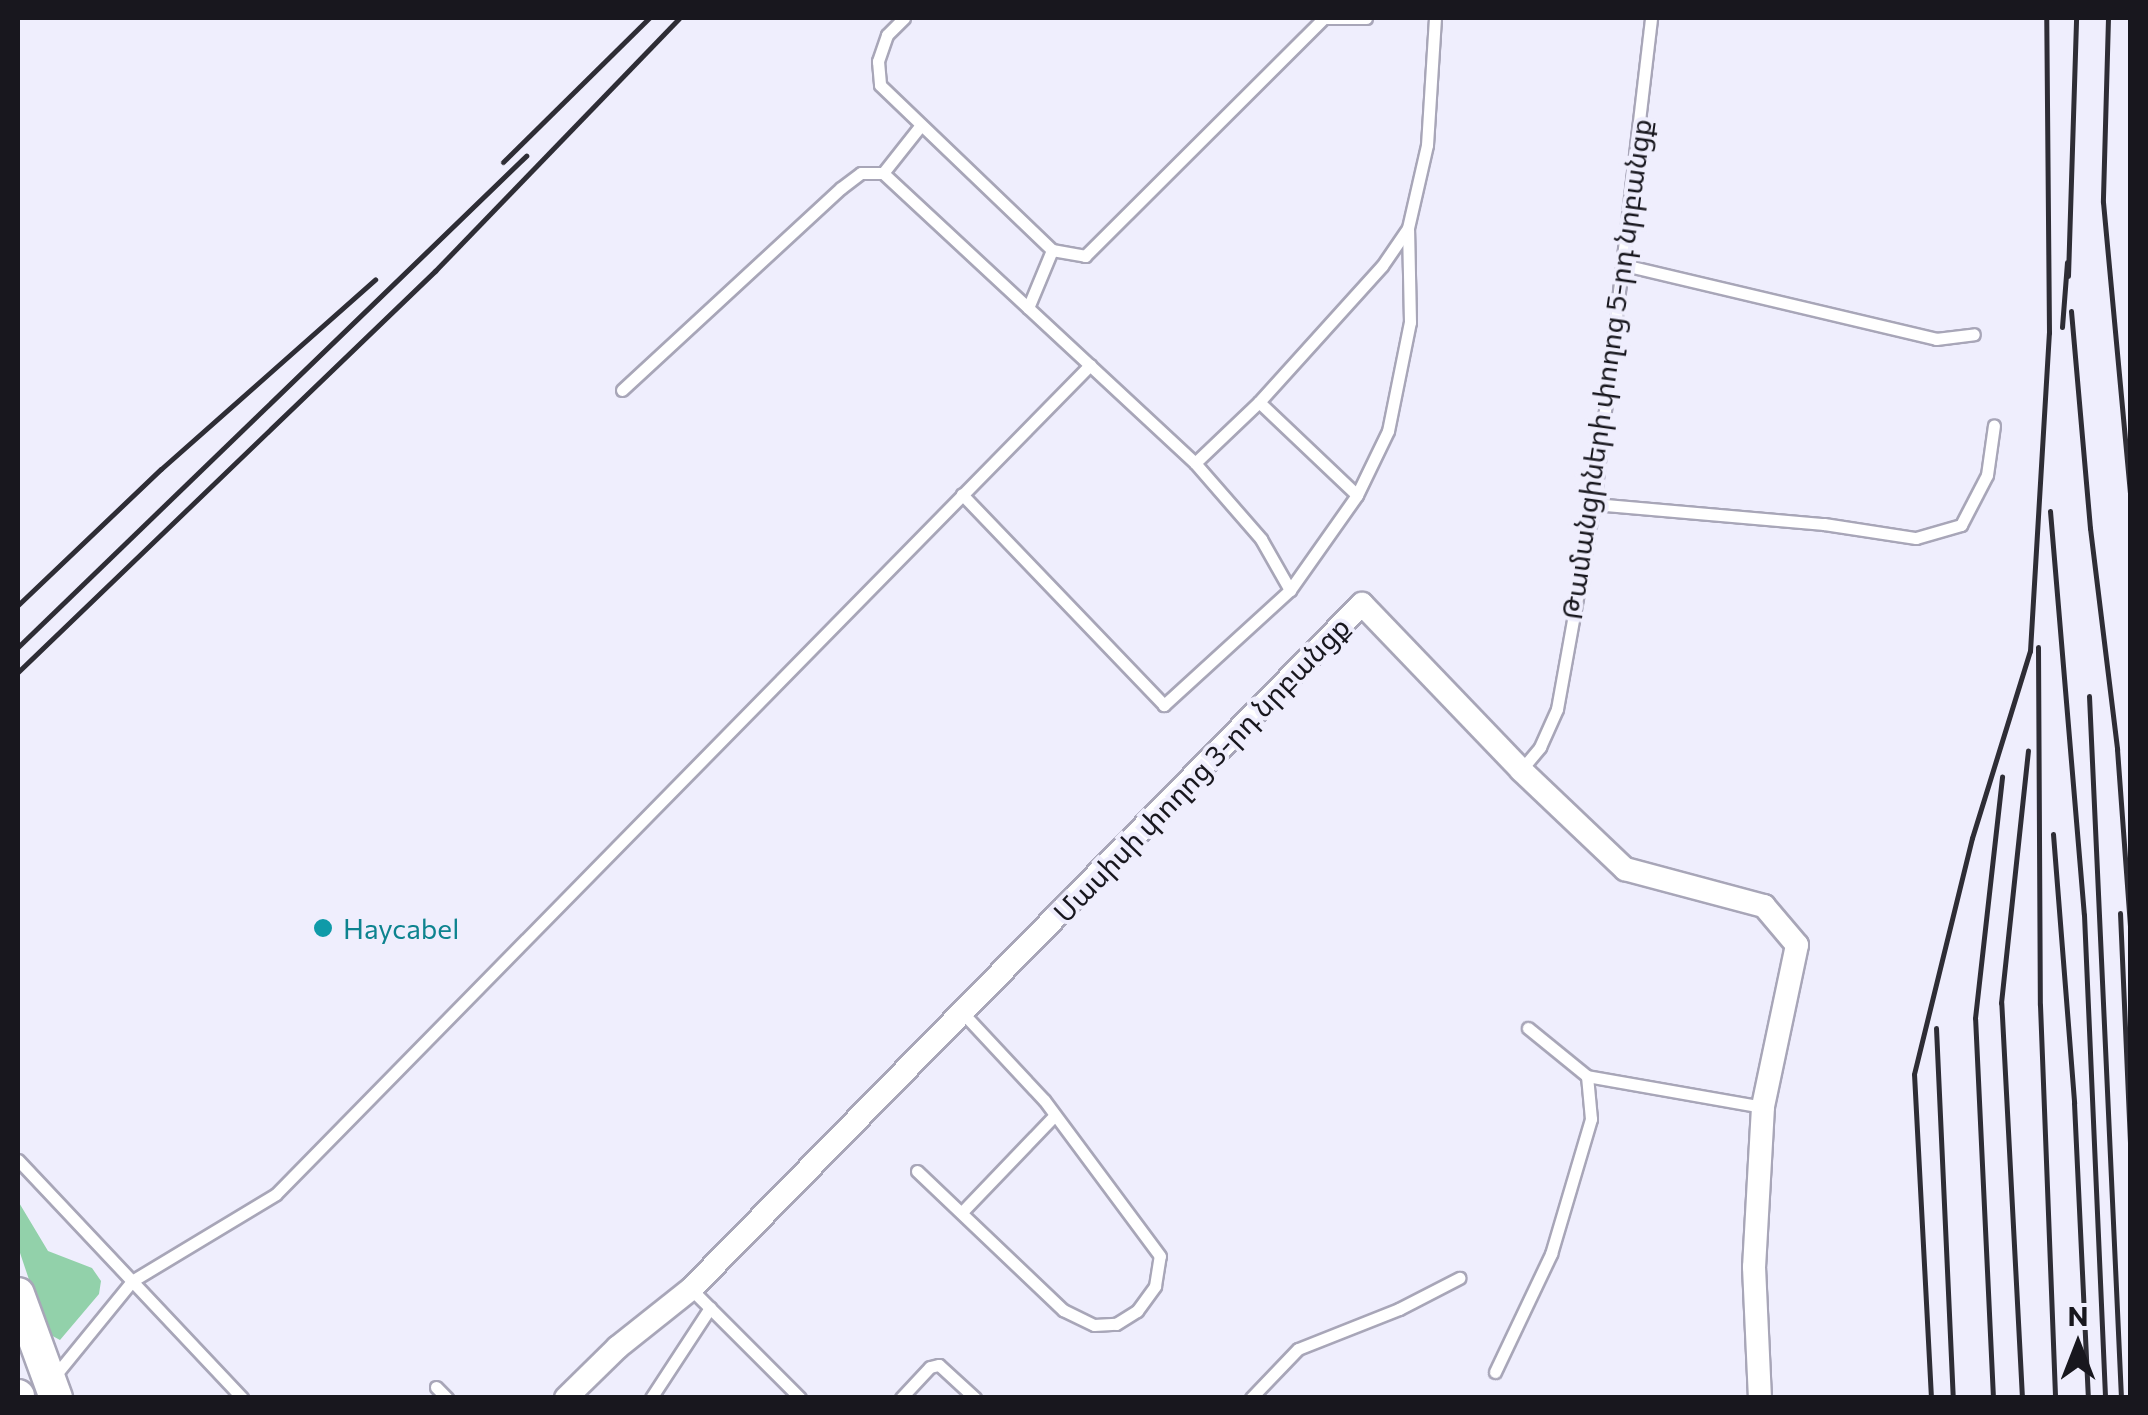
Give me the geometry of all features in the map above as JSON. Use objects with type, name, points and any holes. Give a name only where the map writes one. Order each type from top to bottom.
[{"type":"main road","points":[[18,1294],[53,1389]]},
{"type":"street","name":"Մասիսի փողոց 3-րդ նրբանցք","points":[[566,1398],[618,1347],[691,1290],[1362,604],[1521,770],[1625,869],[1764,906],[1797,945],[1763,1107],[1754,1267],[1760,1398]]},
{"type":"lane","points":[[904,18],[887,35],[882,48],[878,61],[880,85],[1052,250],[1085,256],[1324,18],[1366,18]]},
{"type":"lane","points":[[962,494],[1164,705],[1290,590],[1357,494],[1388,431],[1410,322],[1408,228],[1427,146],[1435,18]]},
{"type":"lane","name":"Թամանցիների փողոց 5-րդ նրբանցք","points":[[1521,770],[1540,748],[1556,709],[1594,504],[1651,18]]},
{"type":"lane","points":[[883,173],[921,125]]},
{"type":"lane","points":[[622,390],[841,188],[861,173],[883,173],[1195,463],[1262,539],[1290,590]]},
{"type":"lane","points":[[1195,463],[1259,402],[1382,266],[1408,228]]},
{"type":"lane","points":[[1028,308],[1052,250]]},
{"type":"lane","points":[[1624,265],[1936,340],[1974,334]]},
{"type":"lane","points":[[53,1389],[132,1281],[276,1194],[1090,365]]},
{"type":"lane","points":[[1259,402],[1357,494]]},
{"type":"lane","points":[[1594,504],[1824,524],[1916,538],[1961,525],[1987,474],[1994,425]]},
{"type":"lane","points":[[917,1171],[1062,1310],[1094,1325],[1116,1324],[1137,1311],[1155,1286],[1160,1256],[1054,1116],[962,1012]]},
{"type":"lane","points":[[1528,1028],[1587,1076],[1763,1107]]},
{"type":"lane","points":[[1496,1372],[1551,1254],[1591,1119],[1587,1076]]},
{"type":"lane","points":[[962,1212],[1054,1116]]},
{"type":"lane","points":[[18,1160],[242,1398]]},
{"type":"lane","points":[[1250,1398],[1298,1349],[1399,1309],[1459,1278]]},
{"type":"lane","points":[[691,1290],[800,1398]]},
{"type":"lane","points":[[651,1398],[710,1308]]},
{"type":"lane","points":[[901,1398],[930,1368],[939,1366],[975,1398]]},
{"type":"lane","points":[[436,1386],[447,1398]]},
{"type":"green space","points":[[18,1201],[48,1251],[92,1268],[101,1281],[99,1294],[60,1340],[47,1333],[18,1247]]},
{"type":"railway","points":[[503,162],[649,18]]},
{"type":"railway","points":[[18,672],[435,271],[679,18]]},
{"type":"railway","points":[[1931,1398],[1914,1074],[1972,838],[2030,651],[2049,333],[2046,18]]},
{"type":"railway","points":[[2068,276],[2076,18]]},
{"type":"railway","points":[[2108,18],[2103,202],[2130,493]]},
{"type":"railway","points":[[2130,129],[2130,181]]},
{"type":"railway","points":[[18,647],[526,156]]},
{"type":"railway","points":[[2062,327],[2067,262]]},
{"type":"railway","points":[[18,605],[161,469],[375,280]]},
{"type":"railway","points":[[2071,311],[2090,528],[2117,749],[2130,928]]},
{"type":"railway","points":[[2050,511],[2084,915],[2105,1398]]},
{"type":"railway","points":[[2038,647],[2040,1005],[2055,1398]]},
{"type":"railway","points":[[2089,696],[2121,1398]]},
{"type":"railway","points":[[2022,1398],[2001,1003],[2028,750]]},
{"type":"railway","points":[[1993,1398],[1975,1018],[2002,777]]},
{"type":"railway","points":[[2053,834],[2074,1103],[2088,1398]]},
{"type":"railway","points":[[2120,913],[2130,1143]]},
{"type":"railway","points":[[1936,1028],[1953,1398]]},
{"type":"place","name":"Haycabel","points":[[323,928]]}]
